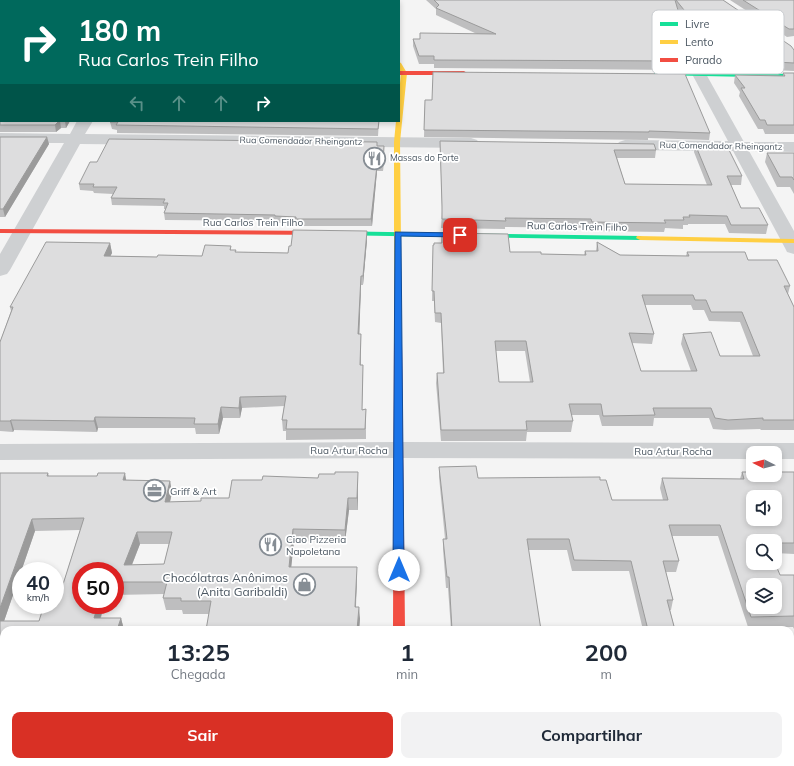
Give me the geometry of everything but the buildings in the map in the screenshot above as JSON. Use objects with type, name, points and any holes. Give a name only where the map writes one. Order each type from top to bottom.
[{"type":"street","points":[[400,88],[401,70],[476,73]]},
{"type":"street","points":[[643,74],[794,76]]},
{"type":"street","points":[[699,74],[793,243]]},
{"type":"street","points":[[0,270],[84,122]]},
{"type":"street","points":[[398,122],[399,626]]},
{"type":"street","name":"Rua Comendador Rheingantz","points":[[0,138],[484,143]]},
{"type":"street","name":"Rua Comendador Rheingantz","points":[[611,145],[794,147]]},
{"type":"street","name":"Rua Carlos Trein Filho","points":[[0,231],[398,234],[793,243]]},
{"type":"street","name":"Rua Artur Rocha","points":[[0,452],[398,450],[794,451]]},
{"type":"traffic: fast","points":[[656,74],[794,76]]},
{"type":"traffic: fast","points":[[330,233],[640,238]]},
{"type":"traffic: slow","points":[[400,66],[404,73],[400,112]]},
{"type":"traffic: slow","points":[[398,344],[397,142],[399,122]]},
{"type":"traffic: slow","points":[[640,238],[794,241]]},
{"type":"traffic: jam","points":[[400,73],[464,73]]},
{"type":"traffic: jam","points":[[0,231],[330,233]]},
{"type":"traffic: jam","points":[[398,344],[399,626]]},
{"type":"place","name":"Massas do Forte","points":[[374,158]]},
{"type":"place","name":"Griff & Art","points":[[155,491]]},
{"type":"place","name":"Ciao Pizzeria Napoletana","points":[[271,545]]},
{"type":"place","name":"Chocólatras Anônimos (Anita Garibaldi)","points":[[304,585]]},
{"type":"route","points":[[399,570],[398,234],[460,235]]}]
